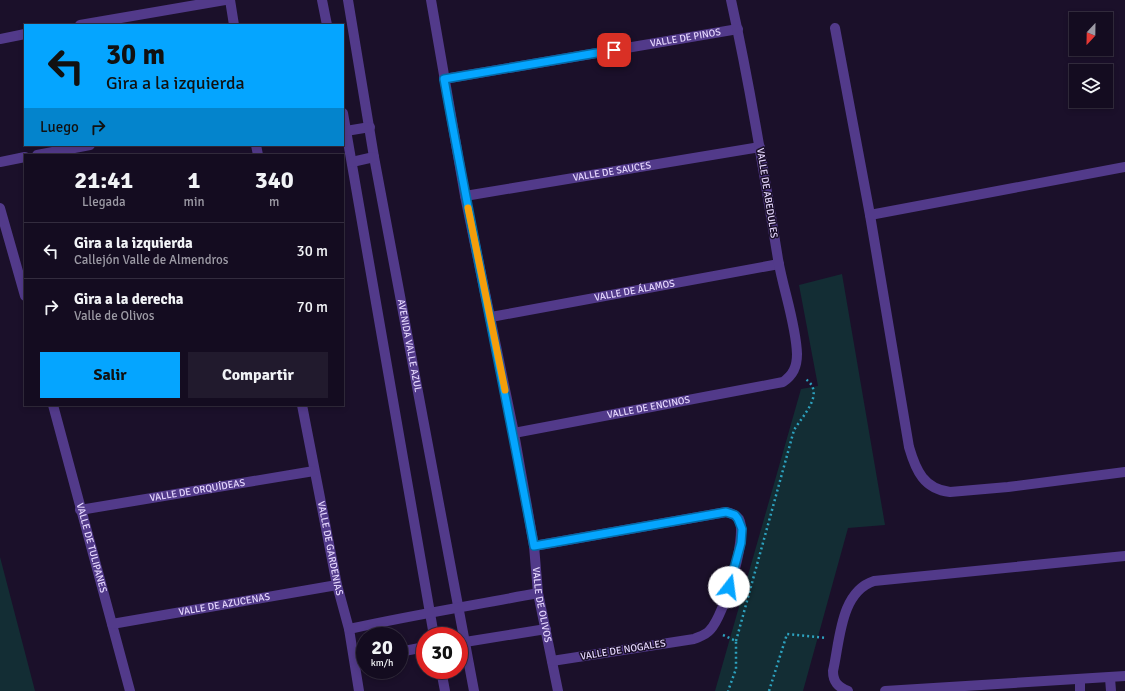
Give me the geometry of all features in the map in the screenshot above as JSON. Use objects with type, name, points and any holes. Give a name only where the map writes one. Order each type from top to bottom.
[{"type":"street","points":[[86,24],[226,0]]},
{"type":"street","points":[[230,0],[234,24]]},
{"type":"street","points":[[322,0],[327,24]]},
{"type":"street","name":"AVENIDA VALLE AZUL","points":[[348,0],[374,157],[459,608],[461,627]]},
{"type":"street","name":"VALLE DE OLIVOS","points":[[431,0],[465,196],[514,433],[534,546],[538,593],[558,691]]},
{"type":"street","name":"VALLE DE ABEDULES","points":[[731,0],[738,29],[760,147],[779,264],[796,346],[797,355],[794,372]]},
{"type":"street","points":[[836,28],[870,215],[909,447],[917,472],[931,487],[940,491],[961,492],[1125,472]]},
{"type":"street","name":"VALLE DE PINOS","points":[[444,79],[738,29]]},
{"type":"street","points":[[0,39],[24,34]]},
{"type":"street","points":[[344,119],[433,627]]},
{"type":"street","points":[[346,131],[370,127]]},
{"type":"street","points":[[42,154],[85,146]]},
{"type":"street","name":"VALLE DE SAUCES","points":[[465,196],[760,147]]},
{"type":"street","points":[[0,162],[24,157]]},
{"type":"street","points":[[352,162],[374,157]]},
{"type":"street","points":[[870,215],[1125,167]]},
{"type":"street","points":[[0,208],[23,282]]},
{"type":"street","name":"VALLE DE ÁLAMOS","points":[[491,317],[779,264]]},
{"type":"street","name":"VALLE DE ENCINOS","points":[[514,433],[783,382],[794,372]]},
{"type":"street","name":"VALLE DE TULIPANES","points":[[53,406],[80,510],[130,691]]},
{"type":"street","name":"VALLE DE GARDENIAS","points":[[302,406],[337,585],[356,648]]},
{"type":"street","name":"VALLE DE ORQUÍDEAS","points":[[80,510],[314,471]]},
{"type":"street","points":[[534,546],[726,512],[735,515],[742,529],[741,543],[725,602],[718,620],[711,629]]},
{"type":"street","points":[[848,691],[838,686],[833,680],[845,613],[851,599],[859,588],[874,581],[1125,556]]},
{"type":"street","name":"VALLE DE AZUCENAS","points":[[112,624],[337,585]]},
{"type":"street","points":[[349,629],[430,611],[459,608],[538,593]]},
{"type":"street","points":[[468,641],[546,629]]},
{"type":"street","name":"VALLE DE NOGALES","points":[[552,661],[694,639],[706,634],[711,629]]},
{"type":"street","name":"AVENIDA VALLE AZUL","points":[[468,666],[474,691]]},
{"type":"street","points":[[885,691],[1125,676]]},
{"type":"street","points":[[1110,678],[1112,691]]},
{"type":"street","name":"VALLE DE GARDENIAS","points":[[359,679],[359,691]]},
{"type":"street","points":[[443,679],[445,691]]},
{"type":"street","points":[[1080,679],[1080,691]]},
{"type":"path","points":[[728,691],[736,669],[736,641],[794,430],[808,412],[814,391],[814,388],[809,381],[794,372]]},
{"type":"path","points":[[711,629],[736,641]]},
{"type":"path","points":[[769,691],[787,634],[840,640]]},
{"type":"shaded area","points":[[842,274],[885,525],[848,528],[803,691],[715,691],[801,389],[818,386],[799,285]]},
{"type":"shaded area","points":[[0,557],[35,691],[0,691]]},
{"type":"slow traffic","points":[[468,208],[505,390]]},
{"type":"route","points":[[614,50],[444,79],[465,196],[514,433],[534,546],[726,512],[731,513],[738,519],[742,529],[742,536],[729,587]]}]
